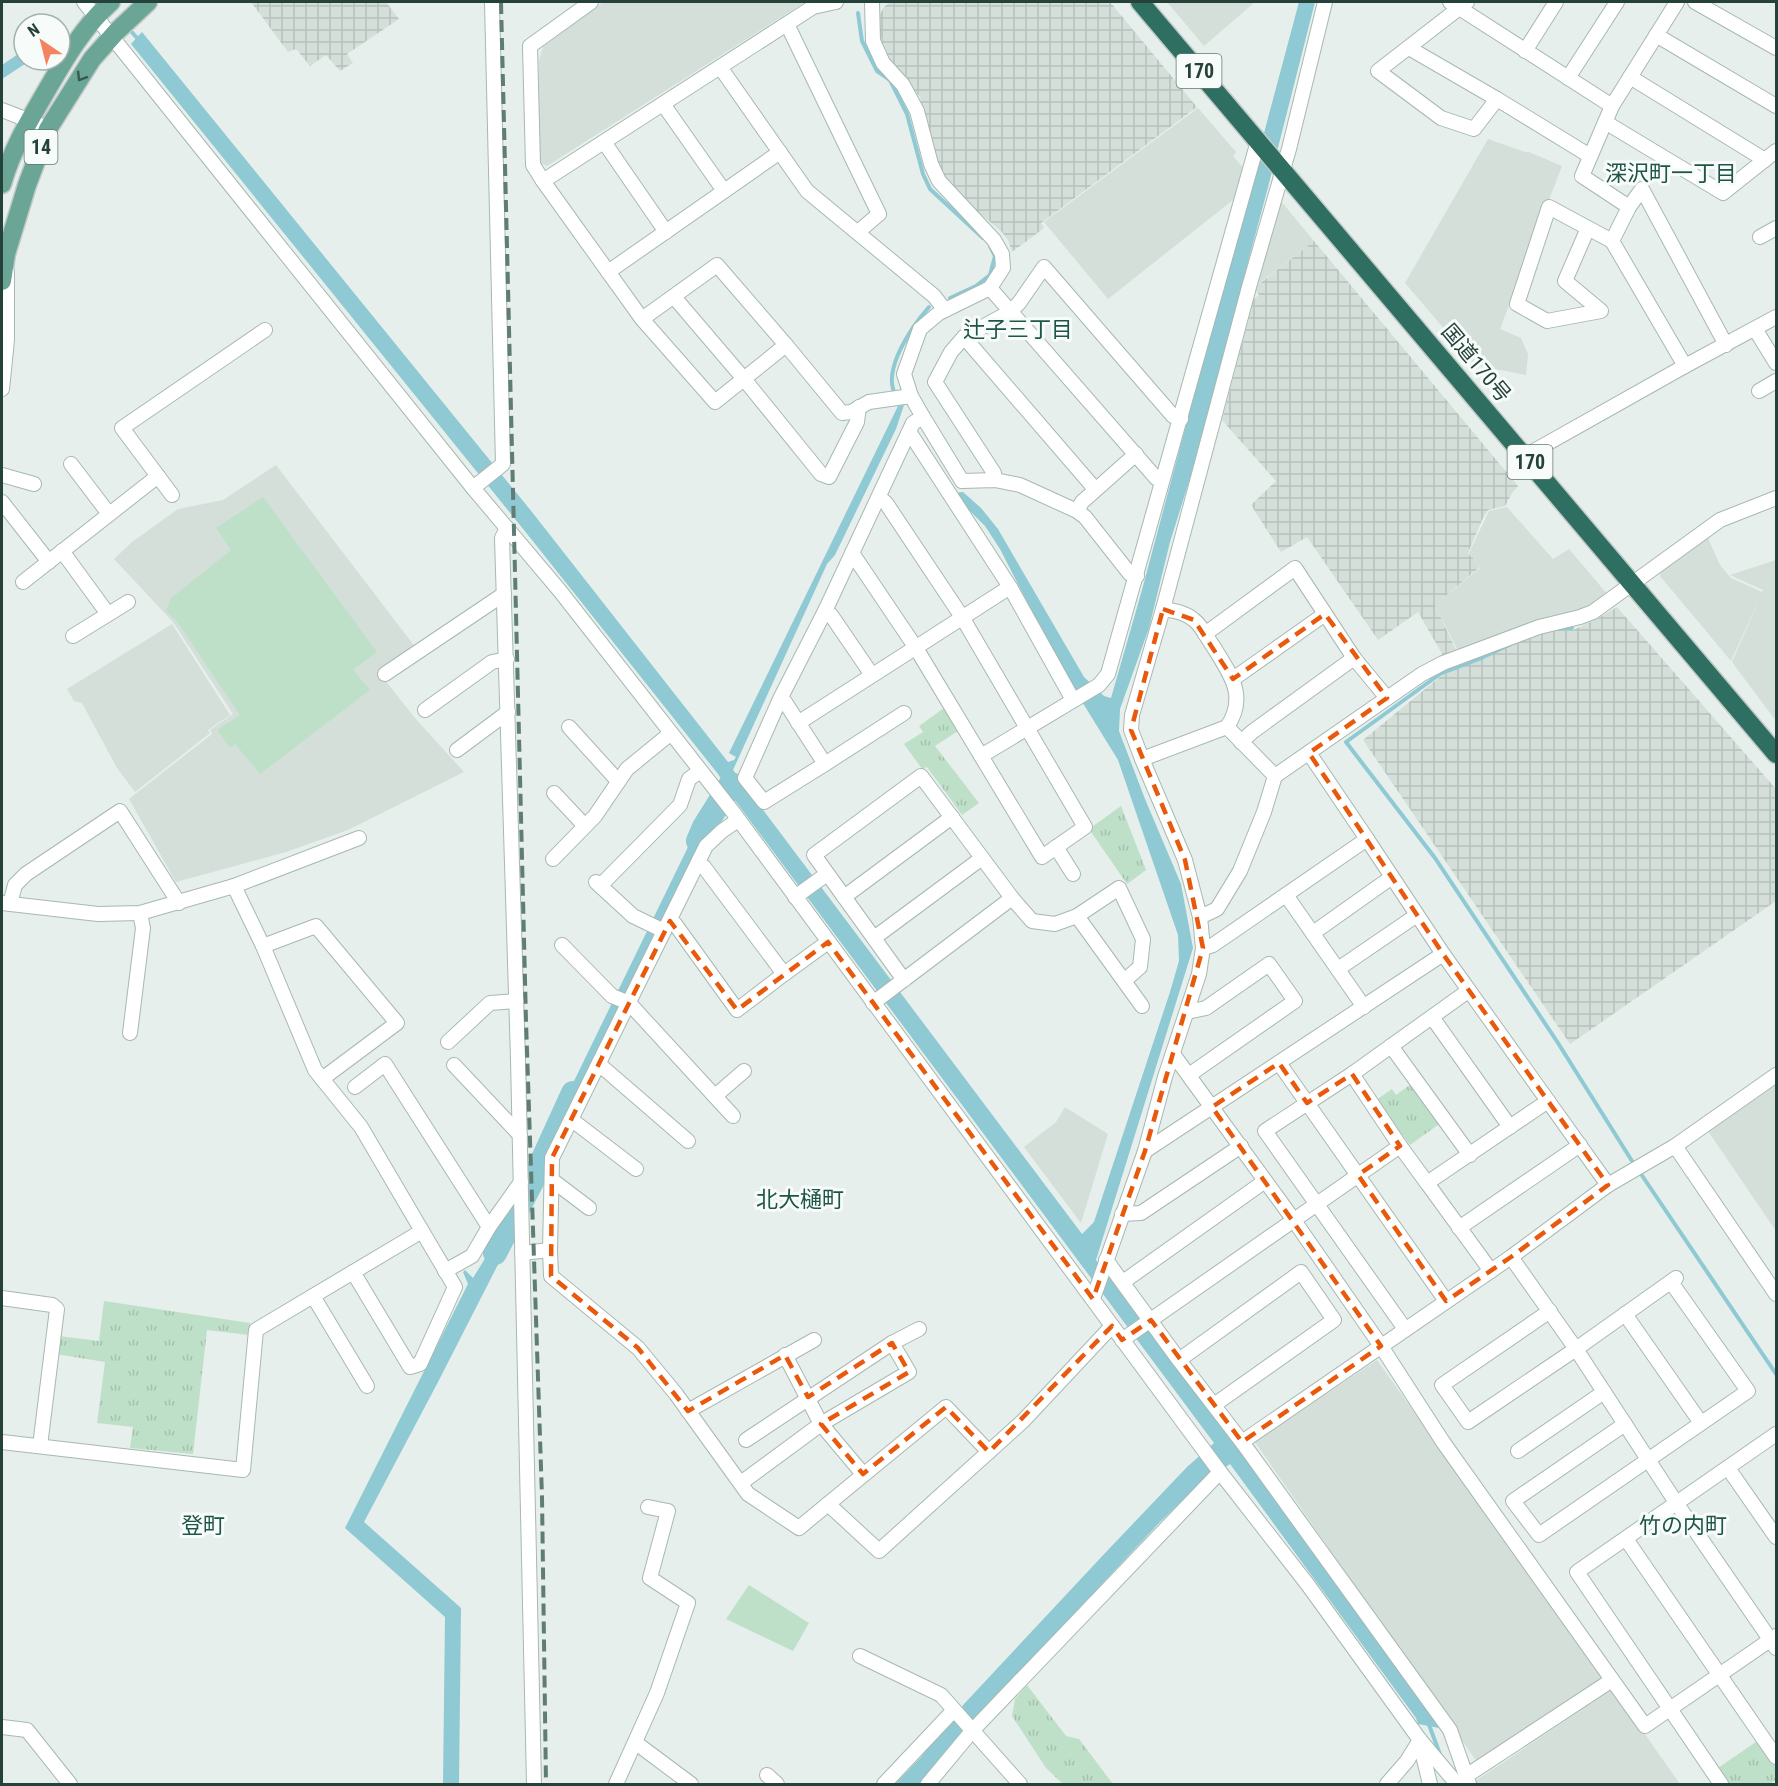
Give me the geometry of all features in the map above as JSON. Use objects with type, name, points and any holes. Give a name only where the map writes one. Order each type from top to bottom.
[{"type":"highway","name":"国道170号","points":[[1140,2],[1776,754]]},
{"type":"main road","name":"14","points":[[2,280],[6,254],[27,185],[48,129],[92,59],[114,34],[148,2]]},
{"type":"main road","name":"14","points":[[2,184],[16,145],[29,120],[76,42],[102,10]]},
{"type":"street","points":[[84,2],[102,10],[114,34],[477,484],[507,528],[560,591],[798,895],[828,942],[876,1001],[1095,1293],[1112,1326],[1127,1336],[1220,1472],[1308,1585],[1420,1740],[1464,1782]]},
{"type":"street","points":[[477,484],[503,464],[492,2]]},
{"type":"street","points":[[591,2],[530,46],[533,165],[642,319],[715,402],[786,345]]},
{"type":"street","points":[[543,181],[813,7],[836,2]]},
{"type":"street","points":[[872,2],[873,41],[883,63],[903,85],[917,111],[931,164],[939,181],[994,240],[1002,254],[1003,268],[990,288],[945,310],[920,329],[904,374],[909,396],[962,481],[995,480],[1020,485],[1077,511],[1085,517],[1130,574],[1137,576]]},
{"type":"street","points":[[1095,1293],[1145,1150],[1199,974],[1203,948],[1200,917],[1185,861],[1131,730],[1132,715],[1282,170],[1325,2]]},
{"type":"street","points":[[1525,51],[1556,2]]},
{"type":"street","points":[[1568,78],[1617,2]]},
{"type":"street","points":[[1629,207],[1582,176],[1612,106],[1677,2]]},
{"type":"street","points":[[1695,2],[1776,48]]},
{"type":"street","points":[[1497,99],[1474,129],[1441,118],[1378,71],[1458,4],[1525,51],[1612,106]]},
{"type":"street","points":[[787,24],[879,214],[858,232]]},
{"type":"street","points":[[1656,35],[1776,106]]},
{"type":"street","points":[[1408,48],[1590,156]]},
{"type":"street","points":[[720,67],[807,191],[934,296],[945,310]]},
{"type":"street","points":[[1605,122],[1723,193],[1771,156],[1630,77]]},
{"type":"street","points":[[663,104],[724,191]]},
{"type":"street","points":[[2,110],[48,129]]},
{"type":"street","points":[[981,756],[1099,685],[1108,674],[1258,141]]},
{"type":"street","points":[[604,142],[666,231]]},
{"type":"street","points":[[608,272],[780,152]]},
{"type":"street","points":[[1612,241],[1629,207],[1642,189],[1726,345]]},
{"type":"street","points":[[1588,228],[1565,281],[1601,311],[1547,321],[1517,304],[1550,207],[1612,241],[1684,366]]},
{"type":"street","points":[[1760,237],[1776,228]]},
{"type":"street","points":[[2,389],[7,340],[6,254]]},
{"type":"street","points":[[642,319],[717,265],[842,413],[851,412],[869,402],[909,396]]},
{"type":"street","points":[[995,480],[994,473],[934,382],[951,352],[964,337],[1010,312],[1020,303],[1044,267],[1173,416],[1181,419]]},
{"type":"street","points":[[990,288],[1156,478],[1162,480]]},
{"type":"street","points":[[674,297],[821,474],[829,477],[857,422],[860,407]]},
{"type":"street","points":[[1525,456],[1776,317]]},
{"type":"street","points":[[1755,329],[1776,363]]},
{"type":"street","points":[[172,495],[123,428],[265,330]]},
{"type":"street","points":[[964,337],[1095,489]]},
{"type":"street","points":[[1759,391],[1776,381]]},
{"type":"street","points":[[904,713],[764,802],[745,778],[780,699],[825,611],[913,423],[923,417]]},
{"type":"street","points":[[910,433],[1010,586],[1076,699]]},
{"type":"street","points":[[1077,511],[1082,502],[1095,489],[1136,454]]},
{"type":"street","points":[[71,464],[109,514]]},
{"type":"street","points":[[2,475],[34,484]]},
{"type":"street","points":[[23,582],[158,476]]},
{"type":"street","points":[[852,553],[916,648],[1042,857],[1085,827],[962,617],[886,503],[879,497]]},
{"type":"street","points":[[1200,917],[1217,909],[1240,871],[1264,812],[1275,776],[1422,674],[1443,663],[1539,627],[1593,612],[1720,520],[1776,498]]},
{"type":"street","points":[[2,502],[49,562]]},
{"type":"street","points":[[507,528],[502,538],[517,1001],[534,1785]]},
{"type":"street","points":[[62,551],[108,614]]},
{"type":"street","points":[[1205,634],[1295,568],[1354,658],[1387,698]]},
{"type":"street","points":[[798,723],[1010,586]]},
{"type":"street","points":[[385,674],[448,629],[504,594]]},
{"type":"street","points":[[73,636],[128,602]]},
{"type":"street","points":[[1142,759],[1227,727],[1233,718],[1237,696],[1233,679],[1194,620],[1181,613],[1163,609]]},
{"type":"street","points":[[825,611],[831,615],[873,675]]},
{"type":"street","points":[[1233,679],[1325,614]]},
{"type":"street","points":[[1241,742],[1354,658]]},
{"type":"street","points":[[425,710],[492,662],[507,659]]},
{"type":"street","points":[[780,699],[825,764]]},
{"type":"street","points":[[457,750],[508,712]]},
{"type":"street","points":[[569,727],[618,781]]},
{"type":"street","points":[[1227,727],[1275,776]]},
{"type":"street","points":[[553,859],[585,826],[631,765],[671,733]]},
{"type":"street","points":[[1309,753],[1468,991],[1608,1185]]},
{"type":"street","points":[[700,771],[689,779],[680,805],[597,883],[633,916],[661,926],[675,924],[737,1010],[828,942]]},
{"type":"street","points":[[901,982],[874,938],[844,897],[824,876],[814,855],[921,776],[1012,898],[1032,921],[1055,924],[1077,916],[1119,888],[1143,939],[1140,967],[1124,981]]},
{"type":"street","points":[[554,793],[585,826]]},
{"type":"street","points":[[179,903],[120,812],[26,874],[15,885],[6,904],[98,914],[140,913],[179,903],[234,886],[359,838]]},
{"type":"street","points":[[844,897],[951,817]]},
{"type":"street","points":[[738,820],[706,846],[661,926],[622,1000],[600,1065],[552,1158],[551,1276],[638,1348],[688,1411],[748,1494],[799,1527],[946,1407],[989,1452]]},
{"type":"street","points":[[1203,948],[1213,945],[1367,839]]},
{"type":"street","points":[[1056,847],[1073,874]]},
{"type":"street","points":[[874,938],[982,858]]},
{"type":"street","points":[[698,863],[704,867],[784,974]]},
{"type":"street","points":[[798,895],[824,876]]},
{"type":"street","points":[[1313,933],[1392,877]]},
{"type":"street","points":[[234,886],[263,946],[315,1070],[361,1127],[455,1287],[420,1364],[410,1367],[353,1272]]},
{"type":"street","points":[[1286,895],[1364,1007]]},
{"type":"street","points":[[876,1001],[1012,898]]},
{"type":"street","points":[[130,1033],[143,928],[140,913]]},
{"type":"street","points":[[1338,969],[1417,915]]},
{"type":"street","points":[[1077,916],[1142,1006]]},
{"type":"street","points":[[263,946],[316,926],[397,1023],[322,1079]]},
{"type":"street","points":[[562,945],[622,1000],[733,1116]]},
{"type":"street","points":[[1145,1150],[1443,954]]},
{"type":"street","points":[[1186,1012],[1206,1008],[1269,964],[1295,1001],[1189,1075]]},
{"type":"street","points":[[1405,1329],[1265,1131],[1352,1074],[1468,991]]},
{"type":"street","points":[[448,1042],[490,1003],[517,1001]]},
{"type":"street","points":[[1432,1017],[1510,1127]]},
{"type":"street","points":[[1391,1046],[1470,1155]]},
{"type":"street","points":[[1173,1054],[1293,1220],[1381,1346],[1443,1442],[1645,1726],[1721,1674],[1775,1641],[1677,1504],[1576,1349],[1511,1257]]},
{"type":"street","points":[[1280,1063],[1446,1301]]},
{"type":"street","points":[[355,1087],[386,1064],[489,1227]]},
{"type":"street","points":[[454,1065],[520,1135]]},
{"type":"street","points":[[600,1065],[688,1141]]},
{"type":"street","points":[[715,1096],[744,1071]]},
{"type":"street","points":[[1352,1074],[1400,1146],[1491,1271]]},
{"type":"street","points":[[1242,1442],[1511,1257],[1608,1185],[1675,1146],[1776,1075]]},
{"type":"street","points":[[1427,1184],[1548,1101]]},
{"type":"street","points":[[572,1120],[636,1169]]},
{"type":"street","points":[[1459,1228],[1580,1144]]},
{"type":"street","points":[[1122,1214],[1141,1213],[1241,1146]]},
{"type":"street","points":[[1127,1336],[1400,1146]]},
{"type":"street","points":[[1675,1146],[1776,1294]]},
{"type":"street","points":[[552,1180],[589,1208]]},
{"type":"street","points":[[1123,1282],[1265,1181]]},
{"type":"street","points":[[445,1271],[472,1256],[489,1227],[521,1187]]},
{"type":"street","points":[[2,1442],[243,1470],[256,1330],[422,1231]]},
{"type":"street","points":[[522,1253],[550,1250]]},
{"type":"street","points":[[1106,1262],[1242,1442],[1450,1730],[1464,1782]]},
{"type":"street","points":[[1179,1360],[1301,1272],[1334,1320],[1214,1405]]},
{"type":"street","points":[[1550,1311],[1442,1385],[1468,1422],[1673,1280],[1748,1391],[1539,1535],[1513,1501],[1625,1424]]},
{"type":"street","points":[[313,1296],[367,1386]]},
{"type":"street","points":[[2,1298],[52,1305],[57,1309],[40,1446]]},
{"type":"street","points":[[1625,1314],[1701,1423]]},
{"type":"street","points":[[828,1504],[879,1551],[1023,1421],[1112,1326]]},
{"type":"street","points":[[746,1440],[892,1343],[919,1329]]},
{"type":"street","points":[[688,1411],[814,1340]]},
{"type":"street","points":[[741,1483],[821,1424],[909,1372],[892,1343]]},
{"type":"street","points":[[785,1355],[821,1424],[863,1474]]},
{"type":"street","points":[[1518,1450],[1604,1392]]},
{"type":"street","points":[[1721,1785],[1577,1572],[1776,1434]]},
{"type":"street","points":[[1728,1468],[1776,1538]]},
{"type":"street","points":[[933,1783],[972,1731],[1220,1472]]},
{"type":"street","points":[[616,1785],[657,1694],[688,1603],[650,1578],[668,1511],[648,1507]]},
{"type":"street","points":[[1626,1539],[1776,1757]]},
{"type":"street","points":[[860,1656],[941,1695],[1020,1785]]},
{"type":"street","points":[[1464,1782],[1612,1680]]},
{"type":"street","points":[[884,1785],[953,1711]]},
{"type":"street","points":[[2,1727],[27,1730],[70,1785]]},
{"type":"street","points":[[1387,1785],[1407,1761],[1420,1740]]},
{"type":"street","points":[[1420,1740],[1430,1785]]},
{"type":"street","points":[[636,1743],[691,1785]]},
{"type":"highlighted area","points":[[1163,609],[1194,620],[1233,679],[1325,614],[1387,698],[1309,753],[1443,954],[1608,1185],[1511,1257],[1446,1301],[1358,1175],[1400,1146],[1352,1074],[1307,1103],[1279,1063],[1212,1107],[1381,1346],[1242,1442],[1151,1320],[1122,1340],[1112,1326],[989,1452],[946,1407],[863,1474],[821,1424],[909,1372],[892,1343],[808,1397],[785,1355],[688,1411],[638,1348],[551,1276],[552,1158],[670,921],[737,1010],[828,942],[1093,1299],[1145,1151],[1203,948],[1185,860],[1131,730]]},
{"type":"shaded area","points":[[251,2],[386,2],[399,19],[347,54],[353,63],[340,71],[326,55],[310,66],[296,49],[288,52]]},
{"type":"shaded area","points":[[603,2],[805,2],[547,166],[538,162],[539,60],[543,47]]},
{"type":"shaded area","points":[[890,2],[1110,2],[1197,107],[1041,223],[1044,228],[1012,252],[1008,240],[1001,231],[966,202],[945,177],[938,163],[920,97],[884,54],[878,18]]},
{"type":"shaded area","points":[[1167,2],[1255,2],[1204,46]]},
{"type":"shaded area","points":[[1198,108],[1236,152],[1233,156],[1245,170],[1237,200],[1233,200],[1108,299],[1044,222]]},
{"type":"shaded area","points":[[1488,139],[1529,152],[1562,166],[1500,329],[1521,338],[1528,354],[1526,375],[1475,365],[1405,283]]},
{"type":"shaded area","points":[[1280,200],[1314,241],[1253,288]]},
{"type":"shaded area","points":[[1314,241],[1518,486],[1505,506],[1488,510],[1482,520],[1468,553],[1481,566],[1435,605],[1457,652],[1445,659],[1418,612],[1378,640],[1307,537],[1281,552],[1251,505],[1276,481],[1222,420],[1254,299],[1259,295],[1254,288]]},
{"type":"shaded area","points":[[276,465],[416,648],[380,674],[415,718],[464,772],[348,830],[286,852],[176,882],[129,799],[212,734],[210,730],[233,714],[173,622],[114,559],[132,542],[178,509],[223,500]]},
{"type":"shaded area","points":[[1507,507],[1553,559],[1569,549],[1609,596],[1587,612],[1556,616],[1459,653],[1435,605],[1481,567],[1469,553],[1489,511]]},
{"type":"shaded area","points":[[1707,536],[1720,565],[1731,578],[1762,592],[1763,590],[1730,575],[1776,560],[1776,721],[1732,662],[1762,593],[1731,661],[1660,576],[1661,570]]},
{"type":"shaded area","points":[[1617,607],[1776,789],[1776,901],[1570,1044],[1363,740],[1441,676],[1544,631],[1573,630]]},
{"type":"shaded area","points":[[172,624],[230,715],[208,730],[210,733],[135,792],[117,768],[82,703],[74,701],[67,689]]},
{"type":"shaded area","points":[[1776,1084],[1776,1231],[1708,1131]]},
{"type":"shaded area","points":[[1065,1107],[1108,1134],[1081,1223],[1024,1147],[1056,1122]]},
{"type":"shaded area","points":[[1377,1360],[1604,1678],[1479,1765],[1255,1442]]},
{"type":"shaded area","points":[[1613,1689],[1680,1784],[1471,1784]]},
{"type":"green space","points":[[263,497],[377,652],[353,670],[370,690],[260,774],[235,744],[230,748],[217,730],[240,715],[176,620],[166,611],[171,598],[231,550],[216,528]]},
{"type":"green space","points":[[944,708],[958,731],[935,746],[979,803],[962,815],[927,767],[922,769],[904,744],[923,732],[919,726]]},
{"type":"green space","points":[[1121,806],[1146,870],[1127,884],[1089,829]]},
{"type":"green space","points":[[1414,1082],[1442,1122],[1410,1145],[1376,1100],[1392,1089],[1396,1095]]},
{"type":"green space","points":[[104,1301],[250,1323],[249,1335],[207,1330],[193,1454],[130,1448],[133,1427],[97,1423],[105,1362],[56,1354],[59,1336],[99,1341]]},
{"type":"green space","points":[[749,1585],[809,1623],[793,1651],[726,1619]]},
{"type":"green space","points":[[1027,1685],[1066,1736],[1079,1739],[1113,1784],[1063,1784],[1046,1768],[1012,1716],[1015,1699]]},
{"type":"green space","points":[[1760,1739],[1776,1763],[1776,1780],[1770,1784],[1729,1784],[1718,1768]]},
{"type":"water","points":[[1299,2],[1315,2],[1267,191],[1191,475],[1170,542],[1149,628],[1120,709],[1119,731],[1181,884],[1193,948],[1096,1260],[1305,1540],[1428,1709],[1439,1728],[1418,1724],[1416,1718],[1230,1464],[1195,1488],[1159,1523],[919,1784],[895,1784],[921,1757],[964,1704],[1107,1551],[1187,1467],[1214,1443],[731,795],[718,774],[131,44],[142,32],[532,512],[728,762],[736,757],[729,753],[898,406],[904,405],[896,429],[835,555],[827,564],[733,770],[1082,1234],[1094,1222],[1170,992],[1179,961],[1178,935],[1118,760],[1060,666],[1000,549],[985,526],[952,493],[963,492],[981,508],[998,529],[1084,677],[1104,696],[1111,698]]},
{"type":"water","points":[[12,58],[13,72],[2,79],[2,65]]},
{"type":"water","points":[[708,806],[715,815],[564,1122],[555,1120]]},
{"type":"water","points":[[510,1217],[510,1241],[364,1522],[461,1608],[459,1784],[443,1784],[445,1617],[345,1528],[468,1284],[463,1272],[465,1270],[473,1278],[489,1252],[492,1252]]},
{"type":"waterway","points":[[858,13],[862,41],[877,71],[890,80],[907,114],[923,174],[930,189],[983,238]]},
{"type":"waterway","points":[[128,28],[139,40]]},
{"type":"waterway","points":[[950,298],[976,286],[990,275],[995,256],[990,246]]},
{"type":"waterway","points":[[895,394],[892,384],[896,360],[908,336],[929,307]]},
{"type":"waterway","points":[[1557,629],[1572,628]]},
{"type":"waterway","points":[[1511,644],[1440,674],[1346,742],[1435,858],[1558,1043],[1632,1161]]},
{"type":"waterway","points":[[698,841],[704,827],[731,784]]},
{"type":"waterway","points":[[495,1253],[536,1174],[573,1093]]},
{"type":"waterway","points":[[1641,1174],[1776,1374]]},
{"type":"waterway","points":[[1428,1722],[1441,1757]]},
{"type":"railway","points":[[501,2],[526,1021],[542,1497],[546,1784]]},
{"type":"district","name":"深沢町一丁目","points":[[1671,173]]},
{"type":"district","name":"辻子三丁目","points":[[1018,329]]},
{"type":"district","name":"北大樋町","points":[[800,1199]]},
{"type":"district","name":"登町","points":[[203,1525]]},
{"type":"district","name":"竹の内町","points":[[1683,1525]]}]
